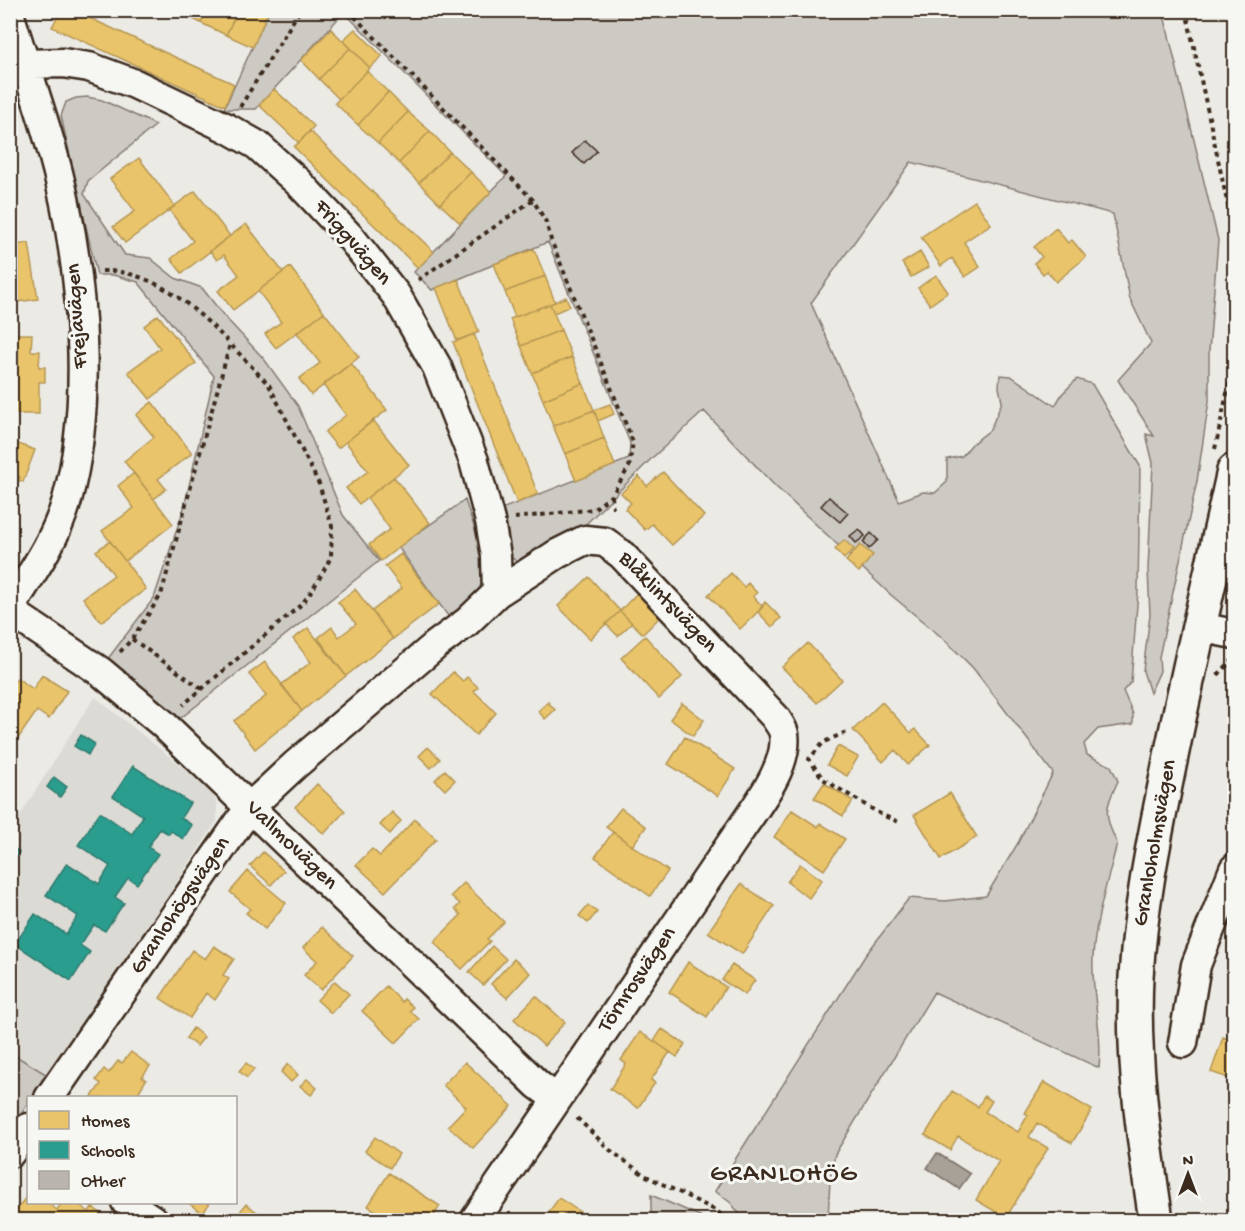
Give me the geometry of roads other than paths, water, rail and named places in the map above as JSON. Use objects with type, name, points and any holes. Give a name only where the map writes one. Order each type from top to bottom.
[{"type":"street","name":"Frejavägen","points":[[10,16],[53,155],[65,203],[77,272],[82,395],[77,450],[66,501],[50,544],[10,610]]},
{"type":"street","name":"Friggvägen","points":[[25,64],[63,63],[89,67],[135,84],[227,128],[257,145],[299,183],[351,238],[396,295],[437,367],[474,461],[490,521],[496,556],[497,593]]},
{"type":"street","name":"Granloholmsvägen","points":[[1156,1221],[1141,1118],[1137,1067],[1136,978],[1149,867],[1234,471]]},
{"type":"street","name":"Blåklintsvägen","points":[[497,593],[557,554],[585,540],[605,542],[622,555],[722,660],[775,717],[783,732]]},
{"type":"street","name":"Granlohögsvägen","points":[[51,1096],[250,807],[295,765],[436,645],[467,622],[497,593]]},
{"type":"street","name":"Vallmovägen","points":[[10,610],[101,672],[162,723],[538,1084],[557,1099]]},
{"type":"street","points":[[1199,627],[1234,642]]},
{"type":"street","name":"Törnrosvägen","points":[[476,1221],[739,832],[777,771],[784,747],[783,732]]},
{"type":"street","points":[[1183,1043],[1196,965],[1234,869]]},
{"type":"street","points":[[128,1204],[153,1221]]},
{"type":"district","name":"GRANLOHÖG","points":[[784,1175]]}]
